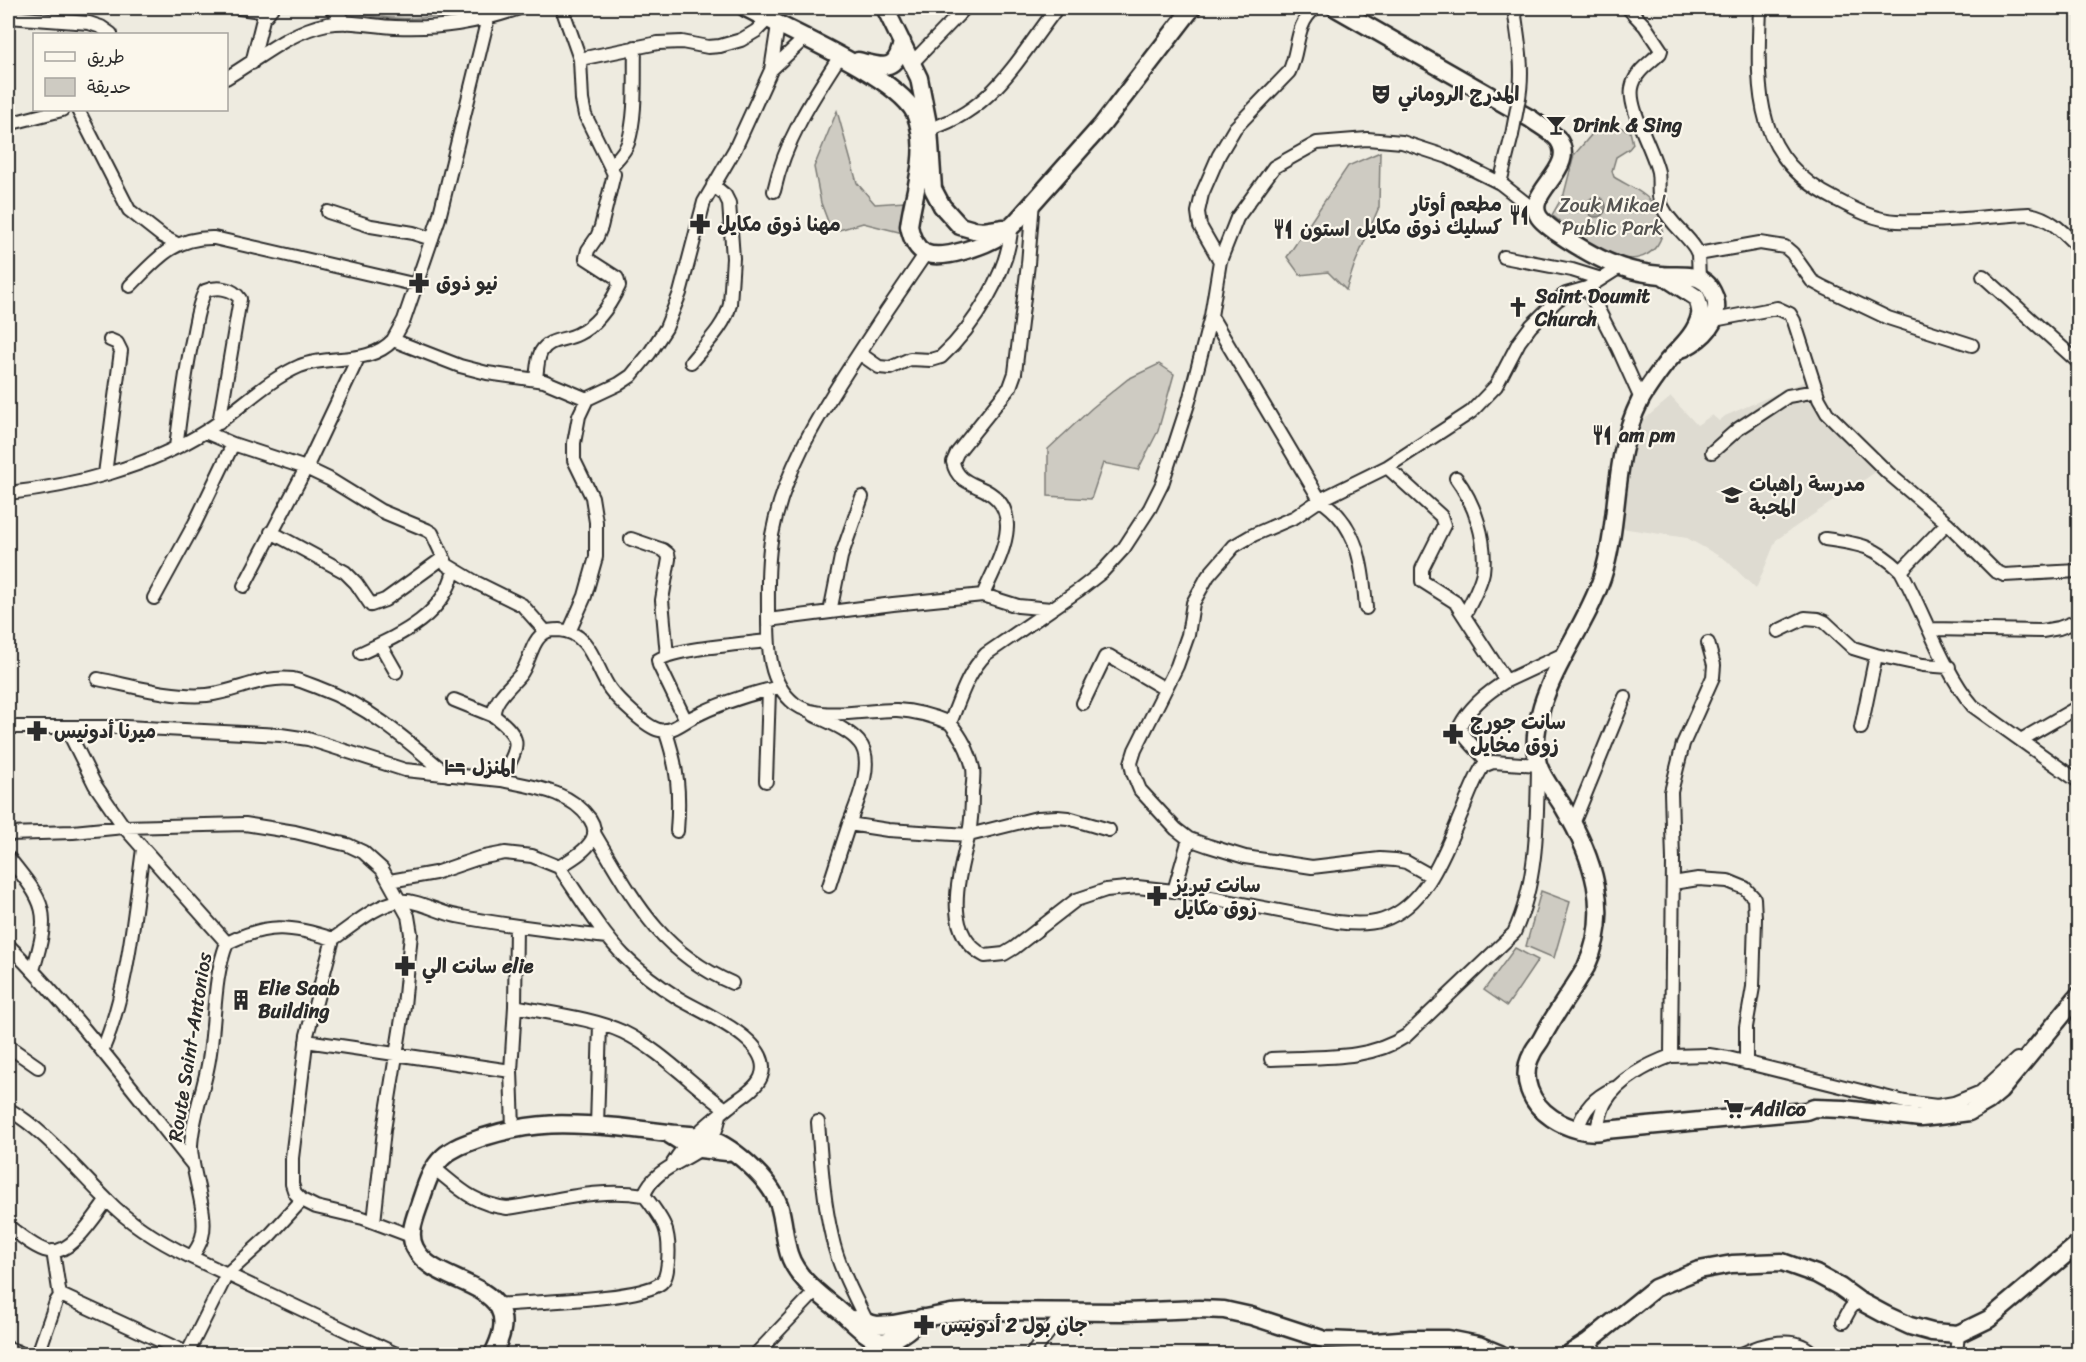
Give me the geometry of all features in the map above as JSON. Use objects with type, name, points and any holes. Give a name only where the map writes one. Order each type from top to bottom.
[{"type":"main road","points":[[746,8],[806,38],[888,85],[915,112],[925,130]]},
{"type":"main road","points":[[885,8],[919,78],[925,130],[921,155],[925,186],[909,226],[916,244],[926,253],[952,253],[985,243],[1001,235],[1011,226],[1102,125],[1175,29],[1194,10]]},
{"type":"main road","points":[[1336,8],[1531,119],[1558,140],[1563,156],[1561,164],[1539,196],[1537,212],[1545,223],[1559,234],[1620,267],[1699,279],[1709,286],[1714,295],[1716,305],[1707,318]]},
{"type":"main road","points":[[841,57],[882,67],[897,58],[902,42]]},
{"type":"main road","points":[[925,186],[960,226],[984,231],[1011,226]]},
{"type":"main road","points":[[952,253],[965,242],[967,237],[965,227]]},
{"type":"main road","points":[[1662,275],[1697,298],[1707,318],[1708,331],[1696,342],[1676,353],[1641,399],[1631,422],[1621,457],[1609,547],[1602,578],[1542,707],[1536,743],[1539,765],[1573,824],[1591,864],[1597,893],[1598,928],[1593,953],[1587,967],[1531,1054],[1528,1066],[1528,1089],[1533,1100],[1551,1118],[1565,1125],[1579,1124],[1600,1129],[1806,1111],[1813,1114],[1924,1125],[1970,1116],[1999,1102],[2013,1088],[2030,1063],[2038,1046],[2073,1002]]},
{"type":"main road","points":[[493,1354],[502,1329],[503,1315],[497,1305],[485,1293],[429,1263],[416,1250],[411,1236],[421,1199],[434,1168],[442,1157],[453,1149],[470,1142],[513,1128],[546,1124],[667,1133],[734,1154],[754,1170],[774,1194],[780,1208],[789,1254],[798,1271],[816,1291],[858,1328],[884,1337],[913,1326],[921,1318],[951,1312],[1125,1312],[1199,1309],[1224,1310],[1325,1340],[1356,1342],[1448,1339],[1478,1345],[1500,1354]]},
{"type":"main road","points":[[1569,1354],[1593,1348],[1655,1288],[1699,1270],[1732,1264],[1782,1262],[1816,1274],[1858,1300],[1910,1326],[1946,1334],[1958,1334],[1989,1318],[2079,1244]]},
{"type":"main road","points":[[8,1351],[17,1354]]},
{"type":"street","points":[[239,8],[270,10]]},
{"type":"street","points":[[331,8],[346,22]]},
{"type":"street","points":[[228,77],[294,35],[318,26],[346,22],[417,28],[446,27],[520,8]]},
{"type":"street","points":[[536,380],[541,352],[553,341],[576,336],[587,329],[606,309],[619,286],[617,278],[589,262],[586,255],[601,227],[613,179],[611,166],[585,115],[580,59],[562,8]]},
{"type":"street","points":[[912,63],[965,8]]},
{"type":"street","points":[[925,130],[968,111],[1000,85],[1057,8]]},
{"type":"street","points":[[1220,261],[1200,226],[1198,212],[1202,194],[1219,155],[1236,128],[1289,72],[1294,62],[1298,33],[1315,8]]},
{"type":"street","points":[[1500,183],[1522,82],[1521,55],[1514,8]]},
{"type":"street","points":[[1628,8],[1641,21],[1661,50],[1636,77],[1631,97],[1656,166],[1658,198],[1665,212],[1690,240],[1698,254],[1699,279]]},
{"type":"street","points":[[1760,8],[1758,71],[1760,96],[1767,126],[1785,161],[1805,181],[1831,198],[1860,212],[1888,220],[1949,220],[2029,214],[2040,216],[2060,228],[2079,247]]},
{"type":"street","points":[[252,63],[259,30],[270,10]]},
{"type":"street","points":[[8,17],[46,13],[89,23],[110,33]]},
{"type":"street","points":[[8,493],[56,486],[105,474],[176,447],[219,423],[273,381],[298,367],[320,360],[358,358],[378,351],[393,340],[404,320],[432,239],[447,188],[488,18]]},
{"type":"street","points":[[580,59],[670,42],[708,47],[720,46],[741,40],[773,22]]},
{"type":"street","points":[[569,632],[585,596],[596,557],[596,522],[592,497],[578,471],[574,453],[576,429],[587,399],[631,376],[658,343],[673,314],[699,216],[713,185],[735,149],[771,70],[773,22]]},
{"type":"street","points":[[771,70],[806,38]]},
{"type":"street","points":[[611,166],[626,148],[629,139],[633,108],[635,47]]},
{"type":"street","points":[[774,191],[779,165],[789,142],[815,93],[841,57]]},
{"type":"street","points":[[8,124],[58,111]]},
{"type":"street","points":[[79,111],[129,210],[162,236],[177,244]]},
{"type":"street","points":[[950,723],[976,664],[997,646],[1102,572],[1124,548],[1150,508],[1173,451],[1211,316],[1220,261],[1237,218],[1274,167],[1317,143],[1368,139],[1402,141],[1448,157],[1500,183],[1537,212]]},
{"type":"street","points":[[691,362],[717,329],[729,310],[730,304],[733,258],[729,203],[725,195],[713,185]]},
{"type":"street","points":[[983,595],[1007,537],[1008,526],[1005,514],[995,497],[959,476],[953,462],[957,453],[1010,387],[1015,373],[1033,201]]},
{"type":"street","points":[[328,212],[370,226],[432,239]]},
{"type":"street","points":[[859,353],[879,367],[890,368],[910,359],[931,360],[941,357],[984,302],[998,277],[1009,250],[1011,226]]},
{"type":"street","points":[[130,286],[177,244],[196,238],[214,238],[417,285]]},
{"type":"street","points":[[1698,254],[1760,243],[1785,247],[1812,281],[1888,318],[1972,345]]},
{"type":"street","points":[[766,781],[774,688],[768,641],[768,564],[780,501],[809,434],[859,353],[926,253]]},
{"type":"street","points":[[1504,256],[1572,270],[1601,279]]},
{"type":"street","points":[[1431,876],[1406,862],[1395,860],[1380,859],[1312,867],[1245,857],[1189,839],[1149,802],[1140,790],[1132,773],[1131,763],[1135,750],[1177,666],[1188,635],[1193,603],[1216,565],[1234,546],[1387,467],[1471,412],[1496,386],[1519,342],[1531,326],[1557,300],[1566,294],[1587,288],[1620,267]]},
{"type":"street","points":[[1983,276],[2079,362]]},
{"type":"street","points":[[176,447],[194,327],[205,291],[212,288],[231,291],[240,300],[219,423]]},
{"type":"street","points":[[1587,288],[1641,399]]},
{"type":"street","points":[[1707,318],[1777,308],[1790,314],[1816,391],[1827,413],[1888,473],[1947,523],[1999,574],[2079,571]]},
{"type":"street","points":[[1211,316],[1320,500],[1341,518],[1353,537],[1363,572],[1366,608]]},
{"type":"street","points":[[105,474],[121,351],[117,343],[110,340]]},
{"type":"street","points":[[393,340],[472,369],[536,380],[587,399]]},
{"type":"street","points":[[244,586],[306,468],[358,358]]},
{"type":"street","points":[[1712,452],[1738,429],[1788,396],[1816,391]]},
{"type":"street","points":[[205,432],[233,444],[306,468],[329,479],[381,511],[427,530],[432,533],[443,558],[454,570],[522,606],[546,632]]},
{"type":"street","points":[[154,598],[195,523],[233,444]]},
{"type":"street","points":[[1387,467],[1443,519],[1443,529],[1421,576],[1422,581],[1450,597],[1506,681]]},
{"type":"street","points":[[1456,478],[1467,493],[1474,510],[1482,544],[1482,572],[1464,616]]},
{"type":"street","points":[[830,612],[841,557],[862,497]]},
{"type":"street","points":[[1901,571],[1947,523]]},
{"type":"street","points":[[271,532],[345,572],[356,583],[371,605],[385,600],[443,558]]},
{"type":"street","points":[[631,539],[663,550],[668,554],[662,600],[667,656]]},
{"type":"street","points":[[1825,539],[1861,544],[1885,556],[1901,571],[1961,692],[1973,706],[2079,781]]},
{"type":"street","points":[[361,653],[408,629],[428,615],[446,595],[454,570]]},
{"type":"street","points":[[768,620],[983,595],[1018,606],[1052,609]]},
{"type":"street","points":[[1778,631],[1805,618],[1818,619],[1852,648],[1923,665],[1949,667]]},
{"type":"street","points":[[1931,629],[2032,632],[2059,628],[2079,621]]},
{"type":"street","points":[[494,716],[494,709],[500,699],[525,668],[536,642],[546,632],[569,632],[585,642],[614,695],[656,729],[665,730],[716,706],[774,688]]},
{"type":"street","points":[[686,721],[658,660],[667,656],[768,641]]},
{"type":"street","points":[[1671,1056],[1671,792],[1683,744],[1713,677],[1714,665],[1708,643]]},
{"type":"street","points":[[380,644],[396,672]]},
{"type":"street","points":[[1488,763],[1480,751],[1464,736],[1460,726],[1471,709],[1491,690],[1506,681],[1566,652]]},
{"type":"street","points":[[1861,728],[1876,655]]},
{"type":"street","points":[[1083,703],[1105,657],[1109,656],[1165,689]]},
{"type":"street","points":[[98,679],[180,694],[203,695],[272,680],[300,681],[346,700],[379,719],[448,775]]},
{"type":"street","points":[[774,688],[805,710],[849,734],[862,747],[866,770],[829,886]]},
{"type":"street","points":[[1573,824],[1625,697]]},
{"type":"street","points":[[454,700],[494,716],[514,734],[516,745],[501,780]]},
{"type":"street","points":[[2020,740],[2079,706]]},
{"type":"street","points":[[805,710],[820,713],[891,710],[915,712],[950,723],[964,740],[973,770],[969,835],[961,864],[957,911],[962,932],[972,948],[985,956],[1004,954],[1014,948],[1076,900],[1106,890],[1137,887],[1174,891],[1337,922],[1359,924],[1383,920],[1402,910],[1413,900],[1431,876],[1443,856],[1480,772],[1488,763]]},
{"type":"street","points":[[8,727],[159,728],[293,736],[323,743],[405,770],[501,780],[546,789],[569,800],[591,820],[594,833],[650,923],[681,953],[717,977],[732,983]]},
{"type":"street","points":[[66,727],[95,785],[124,827],[227,943]]},
{"type":"street","points":[[665,730],[678,775],[677,831]]},
{"type":"street","points":[[1271,1059],[1362,1054],[1388,1047],[1406,1036],[1514,933],[1522,916],[1528,892],[1537,837],[1539,765],[1488,763]]},
{"type":"street","points":[[849,824],[888,830],[969,835],[1047,817],[1068,818],[1109,830]]},
{"type":"street","points":[[8,834],[73,832],[124,827],[245,824],[295,832],[348,845],[363,852],[382,869],[408,916],[411,934],[404,1006],[384,1130],[375,1222]]},
{"type":"street","points":[[559,867],[585,848],[594,833]]},
{"type":"street","points":[[1174,891],[1189,839]]},
{"type":"street","points":[[102,1051],[114,1022],[121,991],[142,849]]},
{"type":"street","points":[[390,881],[435,873],[486,856],[505,853],[532,856],[559,867],[607,937],[643,973],[679,999],[732,1027],[757,1053],[763,1069],[759,1081],[723,1112],[698,1143],[648,1187],[644,1195]]},
{"type":"street","points":[[8,857],[32,888],[42,907],[43,938],[33,970]]},
{"type":"street","points":[[1672,883],[1698,879],[1728,881],[1745,888],[1754,898],[1753,987],[1746,1027],[1746,1063]]},
{"type":"street","points":[[411,1236],[375,1222],[316,1207],[294,1193],[290,1175],[306,1041],[333,939],[371,913],[399,901],[413,901],[454,916],[607,937]]},
{"type":"street","points":[[513,1128],[511,1071],[516,926]]},
{"type":"street","name":"Route Saint-Antonios","points":[[191,1257],[200,1243],[204,1228],[191,1148],[192,1134],[209,1065],[220,964],[227,943],[236,938],[277,927],[299,928],[333,939]]},
{"type":"street","points":[[8,945],[33,970],[102,1051],[194,1166]]},
{"type":"street","points":[[2073,1002],[2079,988]]},
{"type":"street","points":[[515,1006],[600,1024],[622,1032],[660,1056],[723,1112]]},
{"type":"street","points":[[597,1126],[600,1024]]},
{"type":"street","points":[[306,1041],[511,1071]]},
{"type":"street","points":[[8,1046],[38,1067]]},
{"type":"street","points":[[1600,1129],[1605,1102],[1620,1086],[1637,1072],[1671,1056],[1709,1055],[1905,1102],[1937,1106],[1954,1103],[1981,1092],[2024,1052],[2038,1046]]},
{"type":"street","points":[[1579,1124],[1594,1100],[1620,1086]]},
{"type":"street","points":[[8,1109],[46,1137],[107,1200],[144,1231],[191,1257],[396,1354]]},
{"type":"street","points":[[818,1122],[823,1179],[832,1237],[849,1283],[884,1337]]},
{"type":"street","points":[[434,1168],[477,1201],[494,1206],[516,1206],[568,1197],[627,1193],[644,1195],[660,1216],[668,1234],[668,1266],[662,1282],[645,1290],[627,1294],[497,1305]]},
{"type":"street","points":[[8,1226],[42,1249],[53,1251],[65,1248],[71,1244],[107,1200]]},
{"type":"street","points":[[60,1296],[70,1298],[188,1354],[227,1274],[270,1235],[302,1200]]},
{"type":"street","points":[[38,1354],[60,1296],[53,1251]]},
{"type":"street","points":[[756,1354],[816,1291]]},
{"type":"street","points":[[1843,1322],[1858,1300]]},
{"type":"street","points":[[1032,1354],[1064,1312]]},
{"type":"street","points":[[1956,1354],[1958,1334]]},
{"type":"street","points":[[1742,1354],[1758,1347],[1784,1343],[1807,1348],[1814,1354]]},
{"type":"shaded area","points":[[1596,197],[1603,200],[1606,207],[1603,214],[1596,217],[1589,214],[1586,207],[1589,200]]},
{"type":"shaded area","name":"مدرسة راهبات المحبة","points":[[1805,381],[1816,407],[1877,471],[1776,540],[1756,589],[1726,560],[1687,538],[1621,528],[1630,444],[1641,422],[1671,397],[1697,425],[1712,415],[1719,421],[1725,416]]},
{"type":"green space","points":[[343,8],[471,8],[472,10],[407,19],[375,16]]},
{"type":"green space","points":[[837,111],[857,183],[875,204],[905,202],[903,233],[863,223],[832,232],[821,203],[814,167]]},
{"type":"green space","name":"Zouk Mikael Public Park","points":[[1619,127],[1630,131],[1633,144],[1616,157],[1612,171],[1614,177],[1651,201],[1661,216],[1663,226],[1658,245],[1643,257],[1632,259],[1611,255],[1593,247],[1552,215],[1564,194],[1574,155],[1592,134]]},
{"type":"green space","points":[[1380,152],[1379,207],[1346,290],[1328,272],[1300,275],[1287,257],[1348,166]]},
{"type":"green space","points":[[1159,364],[1174,374],[1158,431],[1138,470],[1103,463],[1091,499],[1048,496],[1048,449],[1092,408],[1128,379]]},
{"type":"green space","points":[[1541,891],[1570,902],[1554,958],[1526,946]]},
{"type":"green space","points":[[1515,948],[1538,960],[1507,1006],[1484,990]]},
{"type":"place","name":"المدرج الروماني","points":[[1381,94]]},
{"type":"place","name":"Drink & Sing","points":[[1556,125]]},
{"type":"place","name":"مطعم أوتار كسليك ذوق مكايل","points":[[1519,215]]},
{"type":"place","name":"مهنا ذوق مكايل","points":[[700,224]]},
{"type":"place","name":"استون","points":[[1283,229]]},
{"type":"place","name":"نيو ذوق","points":[[419,283]]},
{"type":"place","name":"Saint Doumit Church","points":[[1518,307]]},
{"type":"place","name":"am pm","points":[[1602,435]]},
{"type":"place","name":"مدرسة راهبات المحبة","points":[[1732,495]]},
{"type":"place","name":"ميرنا أدونيس","points":[[37,731]]},
{"type":"place","name":"سانت جورج زوق مخايل","points":[[1453,734]]},
{"type":"place","name":"المنزل","points":[[455,767]]},
{"type":"place","name":"سانت تيريز زوق مكايل","points":[[1157,896]]},
{"type":"place","name":"سانت الي elie","points":[[405,966]]},
{"type":"place","name":"Elie Saab Building","points":[[241,1000]]},
{"type":"place","name":"Adilco","points":[[1734,1109]]},
{"type":"place","name":"جان بول 2 أدونيس","points":[[924,1325]]}]
